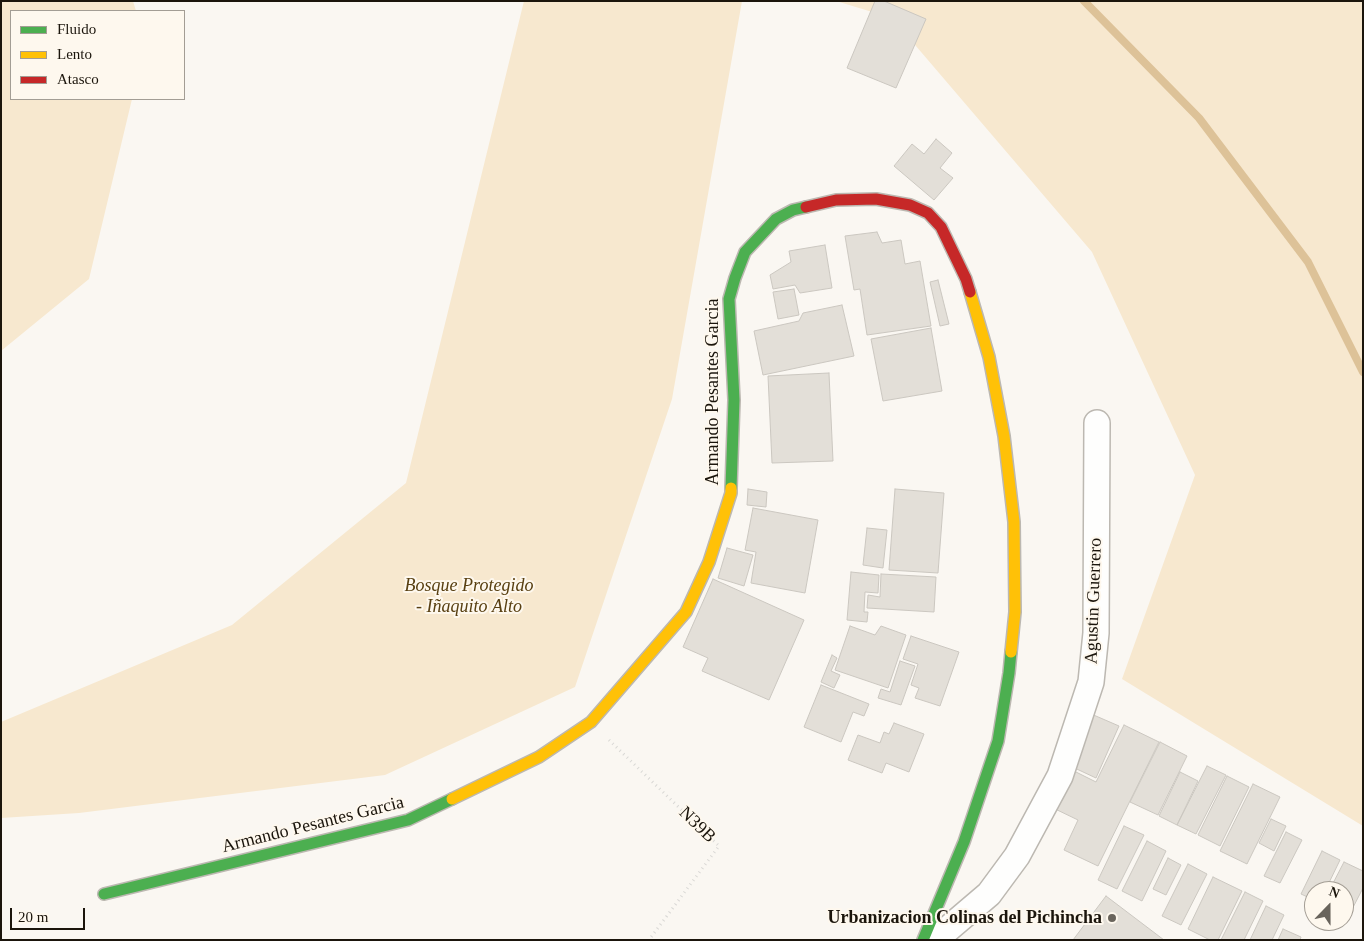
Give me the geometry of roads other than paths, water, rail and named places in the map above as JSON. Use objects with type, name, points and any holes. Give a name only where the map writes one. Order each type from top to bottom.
[{"type":"street","name":"Armando Pesantes Garcia","points":[[104,894],[408,820],[539,757],[591,722],[686,612],[709,562],[731,493],[734,400],[729,299],[734,278],[744,252],[776,219],[793,210],[836,200],[876,199],[910,205],[928,213],[941,227],[966,279],[989,357],[1004,436],[1014,522],[1015,612],[1009,673],[998,741],[964,842],[923,940]]},
{"type":"street","name":"Agustin Guerrero","points":[[936,940],[989,894],[1017,856],[1060,776],[1091,682],[1096,633],[1097,423]]},
{"type":"waterway","points":[[1084,1],[1199,118],[1308,262],[1363,372]]},
{"type":"place","name":"Urbanizacion Colinas del Pichincha","points":[[1112,918]]},
{"type":"park label","name":"Bosque Protegido - Iñaquito Alto","points":[[469,596]]}]
